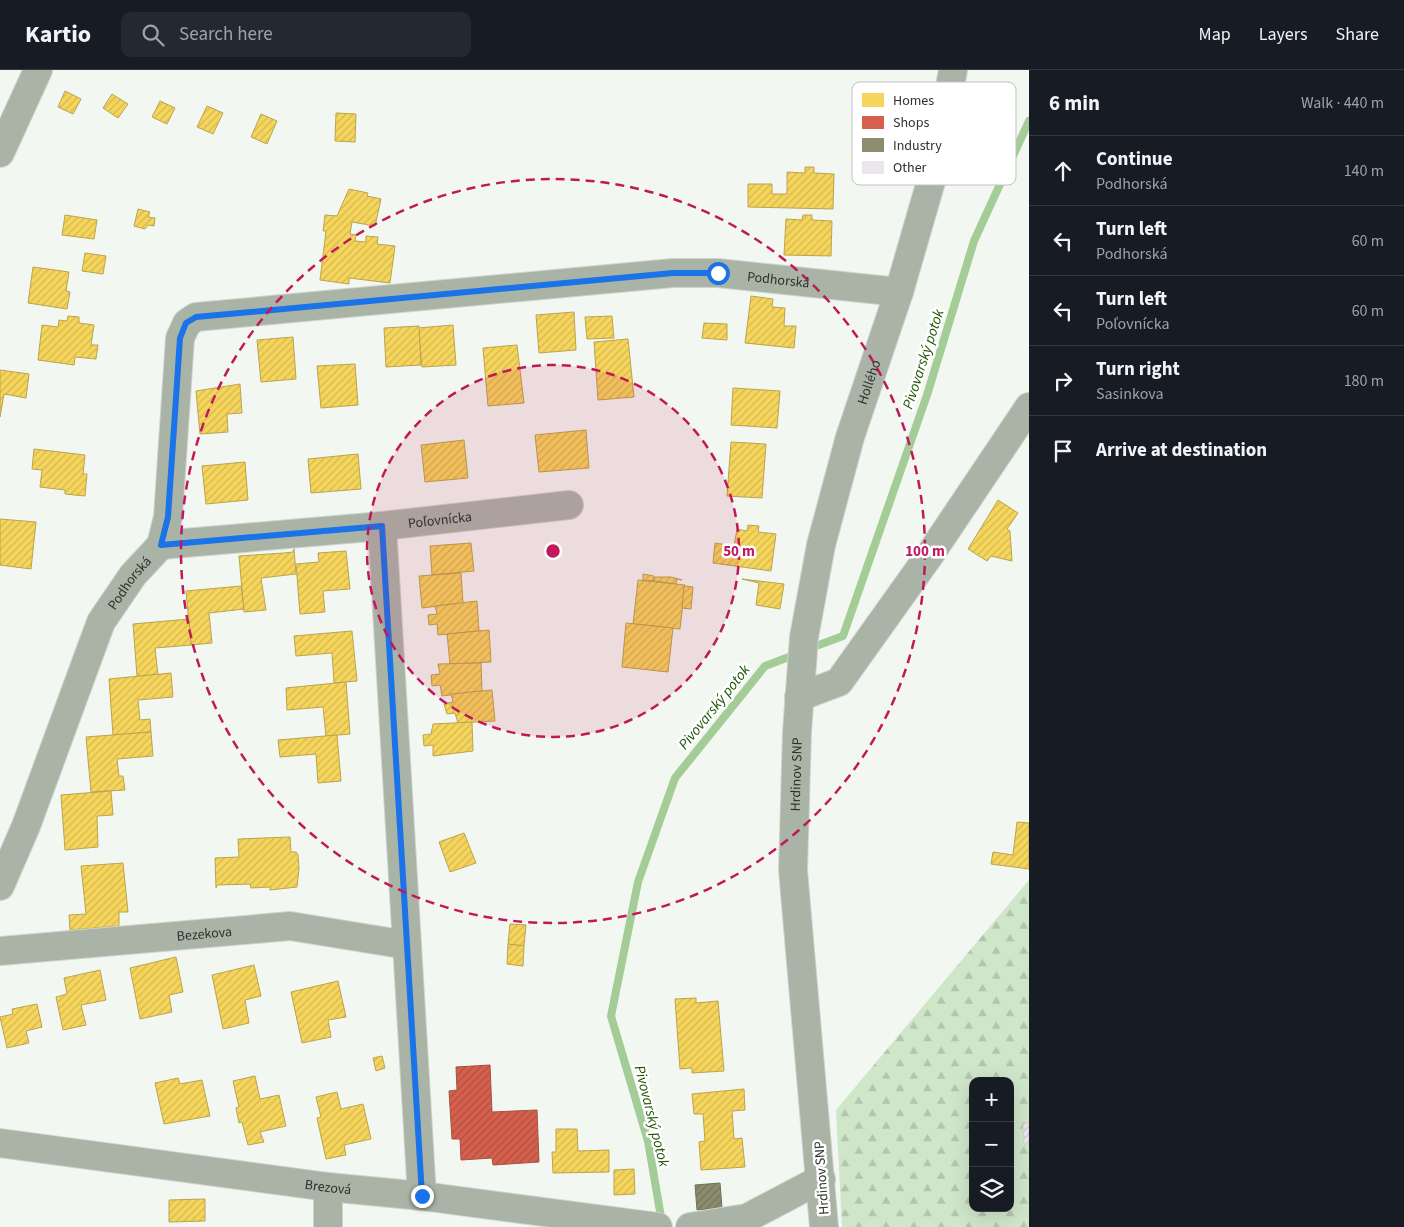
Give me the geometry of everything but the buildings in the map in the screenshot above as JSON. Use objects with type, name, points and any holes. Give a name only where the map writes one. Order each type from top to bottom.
[{"type":"street","points":[[0,153],[38,70]]},
{"type":"street","name":"Hollého","points":[[800,684],[804,637],[821,545],[850,436],[899,292],[930,185]]},
{"type":"street","name":"Podhorská","points":[[0,886],[26,826],[101,622],[133,575],[161,545],[168,517],[180,338],[186,323],[196,317],[673,273],[718,273],[899,292]]},
{"type":"street","points":[[800,684],[839,682],[931,553],[1029,407]]},
{"type":"street","name":"Poľovnícka","points":[[161,545],[382,526],[569,505]]},
{"type":"street","points":[[382,526],[422,1196]]},
{"type":"street","name":"Hrdinov SNP","points":[[800,684],[793,870],[824,1227]]},
{"type":"street","name":"Bezekova","points":[[0,951],[290,926],[406,946]]},
{"type":"street","name":"Brezová","points":[[0,1143],[328,1187],[422,1196],[658,1227]]},
{"type":"street","points":[[690,1227],[746,1218],[821,1179]]},
{"type":"street","points":[[328,1187],[328,1227]]},
{"type":"green space","points":[[1029,880],[1029,1227],[842,1227],[836,1110]]},
{"type":"waterway","name":"Pivovarský potok","points":[[1016,149],[1029,121]]},
{"type":"waterway","name":"Pivovarský potok","points":[[808,649],[843,636],[927,395],[974,241],[1000,185]]},
{"type":"waterway","name":"Pivovarský potok","points":[[662,1223],[648,1141],[611,1016],[638,882],[675,778],[765,666],[797,654]]},
{"type":"route","points":[[422,1196],[382,526],[161,545],[168,517],[180,338],[186,323],[196,317],[673,273],[718,273]]}]
